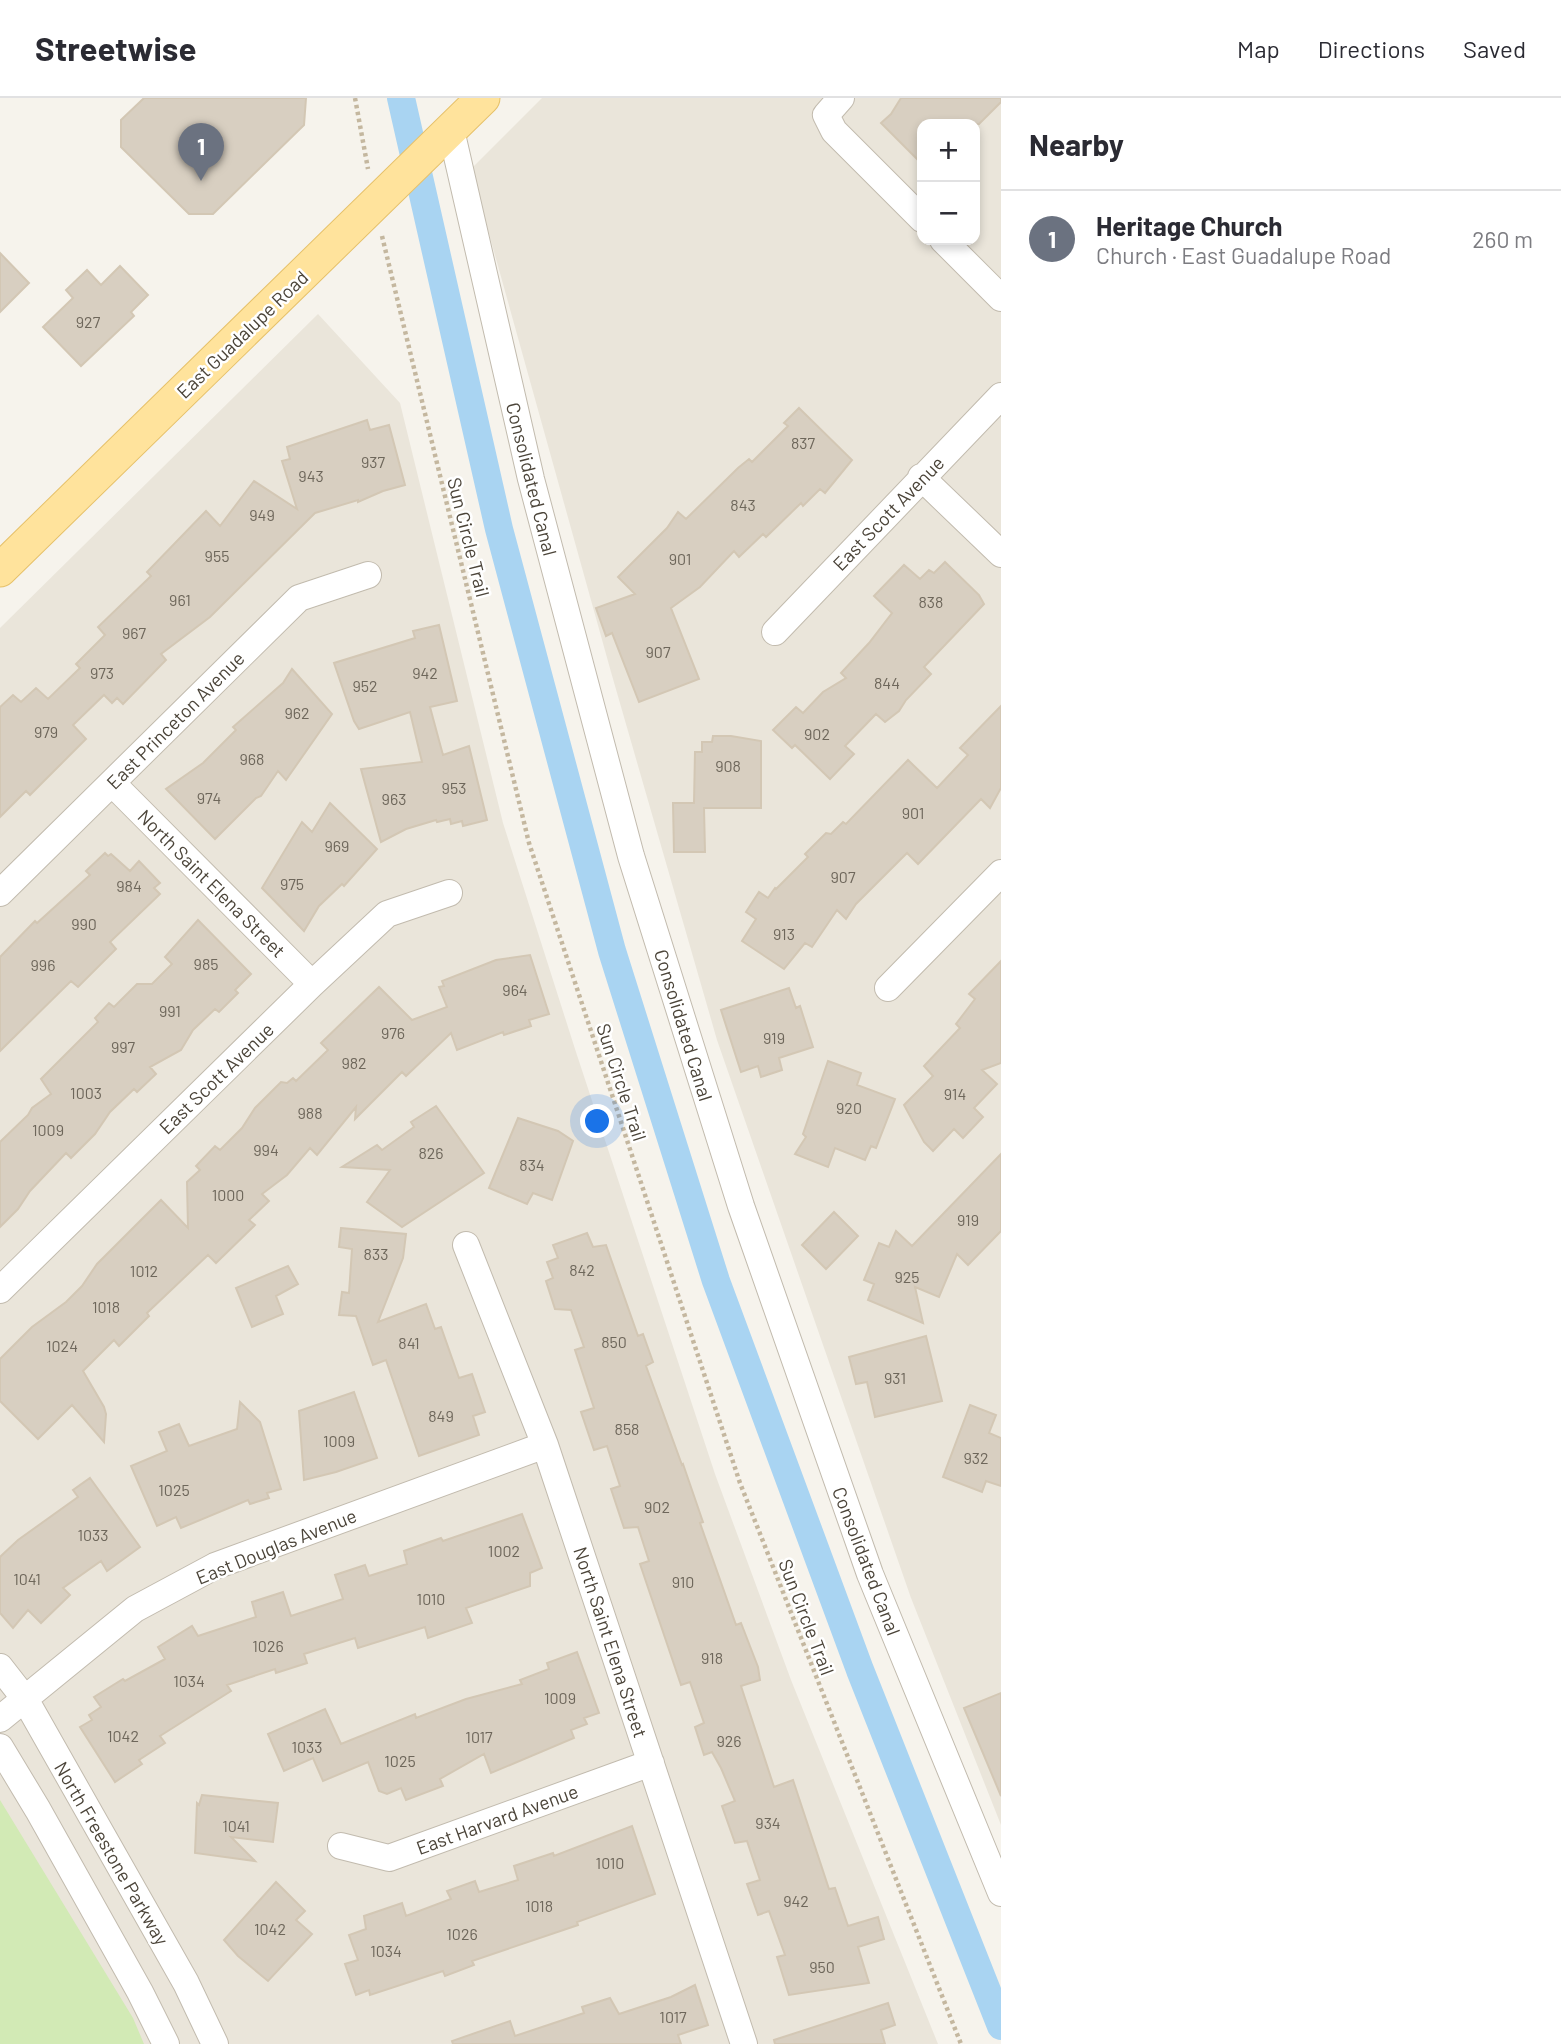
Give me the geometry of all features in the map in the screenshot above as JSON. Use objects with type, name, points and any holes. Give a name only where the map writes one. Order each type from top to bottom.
[{"type":"main road","name":"East Guadalupe Road","points":[[0,570],[483,98]]},
{"type":"street","points":[[833,106],[834,131],[917,214]]},
{"type":"street","name":"Consolidated Canal","points":[[447,133],[531,479],[639,882],[741,1206],[870,1574],[1001,1893]]},
{"type":"street","points":[[948,245],[1001,298]]},
{"type":"street","name":"East Scott Avenue","points":[[775,632],[1001,396]]},
{"type":"street","points":[[921,477],[1001,554]]},
{"type":"street","name":"East Princeton Avenue","points":[[0,893],[299,598],[368,575]]},
{"type":"street","name":"North Saint Elena Street","points":[[112,783],[312,984]]},
{"type":"street","points":[[888,988],[1001,873]]},
{"type":"street","name":"East Scott Avenue","points":[[0,1290],[387,914],[449,893]]},
{"type":"street","name":"North Saint Elena Street","points":[[466,1245],[545,1444],[744,2044]]},
{"type":"street","name":"East Douglas Avenue","points":[[0,1719],[135,1609],[215,1566],[545,1444]]},
{"type":"street","name":"North Freestone Parkway","points":[[0,1667],[25,1699],[186,1983],[215,2044]]},
{"type":"street","points":[[0,1747],[38,1810],[166,2044]]},
{"type":"street","name":"East Harvard Avenue","points":[[341,1846],[389,1858],[651,1763]]},
{"type":"path","name":"Sun Circle Trail","points":[[355,98],[381,197],[529,843],[740,1483],[961,2044]]},
{"type":"shaded area","points":[[542,98],[1001,98],[1001,1825],[911,1598],[717,1040],[471,169]]},
{"type":"shaded area","points":[[318,314],[400,403],[503,823],[575,1049],[715,1474],[791,1680],[938,2044],[0,2044],[0,628]]},
{"type":"green space","points":[[0,1800],[133,2018],[144,2044],[0,2044]]},
{"type":"building","points":[[144,98],[306,98],[304,125],[213,214],[189,214],[121,147],[121,120]]},
{"type":"building","points":[[901,98],[1001,98],[1001,102],[980,123],[980,119],[917,119],[917,159],[881,123],[891,114]]},
{"type":"building","points":[[0,253],[29,283],[0,312]]},
{"type":"building","points":[[120,266],[148,295],[131,312],[134,316],[81,366],[43,327],[73,298],[66,290],[87,270],[101,285]]},
{"type":"building","points":[[799,408],[852,460],[825,493],[820,489],[803,506],[801,503],[766,537],[763,534],[739,557],[734,551],[700,587],[671,608],[699,679],[639,702],[612,633],[606,636],[596,608],[635,594],[618,577],[667,528],[678,512],[686,519],[738,468],[749,459],[752,462],[788,426],[784,423]]},
{"type":"building","points":[[367,420],[370,430],[389,425],[405,485],[358,502],[315,513],[210,617],[161,654],[166,660],[123,704],[117,698],[112,703],[104,695],[73,725],[86,739],[30,795],[26,791],[0,817],[0,707],[13,695],[21,702],[36,688],[48,699],[80,668],[76,664],[105,635],[98,627],[151,576],[147,572],[206,511],[220,526],[254,481],[297,509],[282,461],[290,459],[287,447]]},
{"type":"building","points":[[945,562],[979,595],[984,604],[924,667],[931,674],[899,711],[885,722],[876,714],[845,746],[854,754],[830,779],[795,745],[792,748],[773,730],[796,707],[803,713],[823,692],[846,678],[841,673],[892,613],[874,596],[904,565],[920,579],[929,570],[934,573]]},
{"type":"building","points":[[439,625],[457,701],[430,707],[443,755],[469,746],[487,820],[463,826],[462,821],[451,824],[450,819],[436,820],[406,829],[381,842],[361,769],[422,762],[410,712],[359,729],[334,663],[415,638],[413,631]]},
{"type":"building","points":[[292,669],[332,714],[286,780],[278,771],[261,796],[215,839],[166,789],[203,763],[236,730],[233,727],[283,683]]},
{"type":"building","points":[[1001,706],[1001,788],[990,808],[981,799],[918,864],[907,853],[856,904],[846,919],[837,910],[812,947],[805,943],[784,969],[742,941],[756,919],[746,912],[759,892],[768,898],[808,857],[805,854],[826,833],[831,834],[843,822],[846,824],[908,760],[937,788],[968,755],[960,748]]},
{"type":"building","points":[[713,736],[761,741],[761,808],[704,808],[705,852],[674,852],[673,803],[694,803],[695,752],[702,752],[702,742],[712,742]]},
{"type":"building","points":[[330,803],[377,849],[344,886],[342,884],[319,906],[304,931],[262,888],[302,822],[312,832]]},
{"type":"building","points":[[105,853],[108,856],[111,854],[130,871],[139,861],[160,883],[154,888],[160,894],[110,942],[116,949],[78,987],[71,981],[0,1051],[0,957],[35,921],[37,923],[90,875],[86,871]]},
{"type":"building","points":[[198,920],[251,974],[235,990],[238,993],[219,1012],[215,1009],[193,1030],[181,1050],[150,1067],[156,1074],[137,1092],[134,1089],[110,1112],[95,1134],[71,1158],[66,1153],[0,1227],[0,1142],[32,1108],[51,1094],[41,1079],[98,1022],[95,1018],[109,1003],[114,1007],[137,984],[152,984],[172,964],[165,957]]},
{"type":"building","points":[[530,955],[549,1014],[529,1020],[531,1026],[504,1035],[503,1032],[457,1050],[451,1033],[406,1076],[402,1072],[355,1119],[356,1107],[317,1155],[310,1148],[287,1175],[262,1194],[269,1201],[249,1220],[255,1225],[216,1263],[208,1255],[147,1313],[149,1316],[119,1346],[114,1340],[83,1371],[104,1407],[104,1442],[72,1405],[38,1439],[0,1401],[0,1359],[32,1327],[66,1302],[82,1286],[97,1264],[161,1200],[188,1228],[187,1182],[200,1170],[196,1166],[215,1146],[220,1150],[281,1082],[287,1083],[293,1078],[296,1081],[328,1050],[321,1043],[379,987],[412,1020],[447,1007],[439,987],[444,986],[442,981],[496,960]]},
{"type":"building","points":[[1001,961],[1001,1063],[982,1070],[997,1084],[974,1108],[983,1117],[963,1138],[954,1129],[933,1151],[924,1142],[904,1105],[933,1076],[924,1066],[960,1028],[956,1024],[975,999],[969,994]]},
{"type":"building","points":[[789,988],[796,1008],[800,1006],[813,1047],[779,1058],[782,1070],[761,1077],[758,1066],[741,1072],[721,1010]]},
{"type":"building","points":[[828,1061],[861,1073],[857,1085],[895,1099],[876,1148],[871,1146],[865,1160],[835,1148],[828,1167],[795,1154],[806,1137],[803,1134]]},
{"type":"building","points":[[436,1106],[484,1173],[402,1227],[367,1202],[390,1170],[342,1167],[377,1145],[382,1150],[414,1127],[411,1122]]},
{"type":"building","points":[[518,1118],[558,1131],[573,1141],[552,1200],[533,1193],[527,1204],[489,1188]]},
{"type":"building","points":[[1001,1154],[1001,1231],[968,1265],[957,1254],[939,1297],[915,1287],[923,1323],[868,1300],[874,1284],[864,1280],[879,1243],[889,1247],[896,1231],[912,1246]]},
{"type":"building","points":[[834,1212],[858,1236],[826,1269],[802,1245]]},
{"type":"building","points":[[341,1228],[406,1234],[403,1258],[378,1322],[426,1304],[435,1329],[441,1327],[459,1378],[472,1374],[485,1412],[473,1416],[479,1435],[419,1456],[386,1360],[373,1365],[356,1316],[339,1315],[342,1292],[349,1293],[352,1249],[339,1247]]},
{"type":"building","points":[[587,1233],[593,1247],[606,1245],[638,1336],[643,1334],[653,1362],[646,1366],[703,1522],[700,1523],[736,1625],[741,1623],[758,1667],[760,1680],[741,1686],[774,1787],[793,1780],[829,1889],[835,1888],[848,1926],[878,1917],[884,1939],[858,1947],[869,1983],[789,1995],[777,1957],[785,1955],[769,1911],[758,1915],[747,1884],[760,1880],[747,1841],[735,1843],[722,1806],[735,1801],[712,1752],[704,1755],[695,1727],[704,1723],[690,1682],[681,1685],[640,1564],[649,1561],[638,1527],[624,1528],[611,1489],[620,1486],[607,1446],[594,1450],[581,1412],[594,1408],[575,1350],[584,1347],[571,1310],[555,1309],[546,1281],[553,1278],[547,1262],[558,1258],[553,1245]]},
{"type":"building","points":[[288,1266],[298,1284],[276,1296],[283,1314],[252,1327],[236,1288]]},
{"type":"building","points":[[926,1336],[942,1401],[875,1417],[867,1382],[856,1384],[849,1357]]},
{"type":"building","points":[[354,1392],[377,1458],[304,1480],[299,1411]]},
{"type":"building","points":[[240,1402],[260,1422],[281,1489],[267,1493],[269,1498],[250,1504],[248,1500],[181,1528],[176,1517],[157,1526],[131,1466],[167,1451],[159,1432],[179,1424],[189,1446],[237,1429]]},
{"type":"building","points":[[970,1405],[996,1415],[989,1433],[1001,1438],[1001,1486],[986,1481],[982,1492],[943,1477]]},
{"type":"building","points":[[90,1478],[140,1547],[107,1571],[101,1561],[63,1588],[70,1595],[41,1623],[28,1610],[13,1628],[0,1613],[0,1557],[18,1540],[78,1497],[73,1490]]},
{"type":"building","points":[[522,1514],[542,1568],[530,1573],[530,1586],[466,1608],[472,1623],[428,1638],[425,1627],[358,1648],[355,1638],[304,1654],[307,1663],[276,1673],[275,1669],[227,1685],[231,1691],[160,1736],[165,1743],[139,1760],[142,1764],[115,1782],[80,1727],[92,1720],[89,1715],[101,1707],[94,1697],[123,1679],[125,1681],[165,1659],[158,1647],[192,1626],[198,1636],[256,1617],[252,1602],[283,1592],[291,1616],[343,1599],[335,1575],[365,1565],[369,1576],[407,1564],[404,1551],[441,1538],[443,1541]]},
{"type":"building","points":[[577,1652],[599,1713],[584,1718],[587,1724],[571,1730],[574,1738],[491,1773],[484,1754],[440,1779],[443,1786],[406,1800],[401,1788],[387,1794],[379,1791],[368,1762],[323,1781],[313,1758],[284,1771],[268,1734],[325,1709],[341,1744],[415,1714],[416,1718],[466,1699],[522,1684],[520,1680],[549,1669],[547,1663]]},
{"type":"building","points":[[1001,1693],[1001,1796],[964,1708]]},
{"type":"building","points":[[202,1795],[278,1803],[273,1842],[231,1837],[255,1861],[195,1853],[197,1803],[199,1805]]},
{"type":"building","points":[[632,1826],[655,1894],[577,1922],[578,1925],[472,1961],[474,1965],[445,1976],[443,1971],[370,1995],[369,1990],[356,1995],[345,1964],[358,1960],[349,1935],[366,1929],[364,1916],[402,1903],[406,1916],[451,1899],[447,1891],[475,1881],[479,1892],[518,1880],[514,1866],[553,1853],[554,1856]]},
{"type":"building","points":[[276,1882],[305,1911],[296,1920],[312,1934],[268,1981],[238,1956],[224,1940]]},
{"type":"building","points":[[695,1985],[708,2025],[678,2035],[681,2044],[453,2044],[452,2041],[510,2021],[515,2036],[584,2013],[582,2007],[610,1998],[619,2014],[671,1997]]},
{"type":"building","points":[[888,2003],[895,2025],[881,2030],[885,2044],[775,2044],[774,2040]]},
{"type":"waterway","points":[[401,98],[499,529],[612,951],[716,1281],[860,1670],[1001,2026]]},
{"type":"place","name":"Heritage Church","points":[[201,181]]}]
